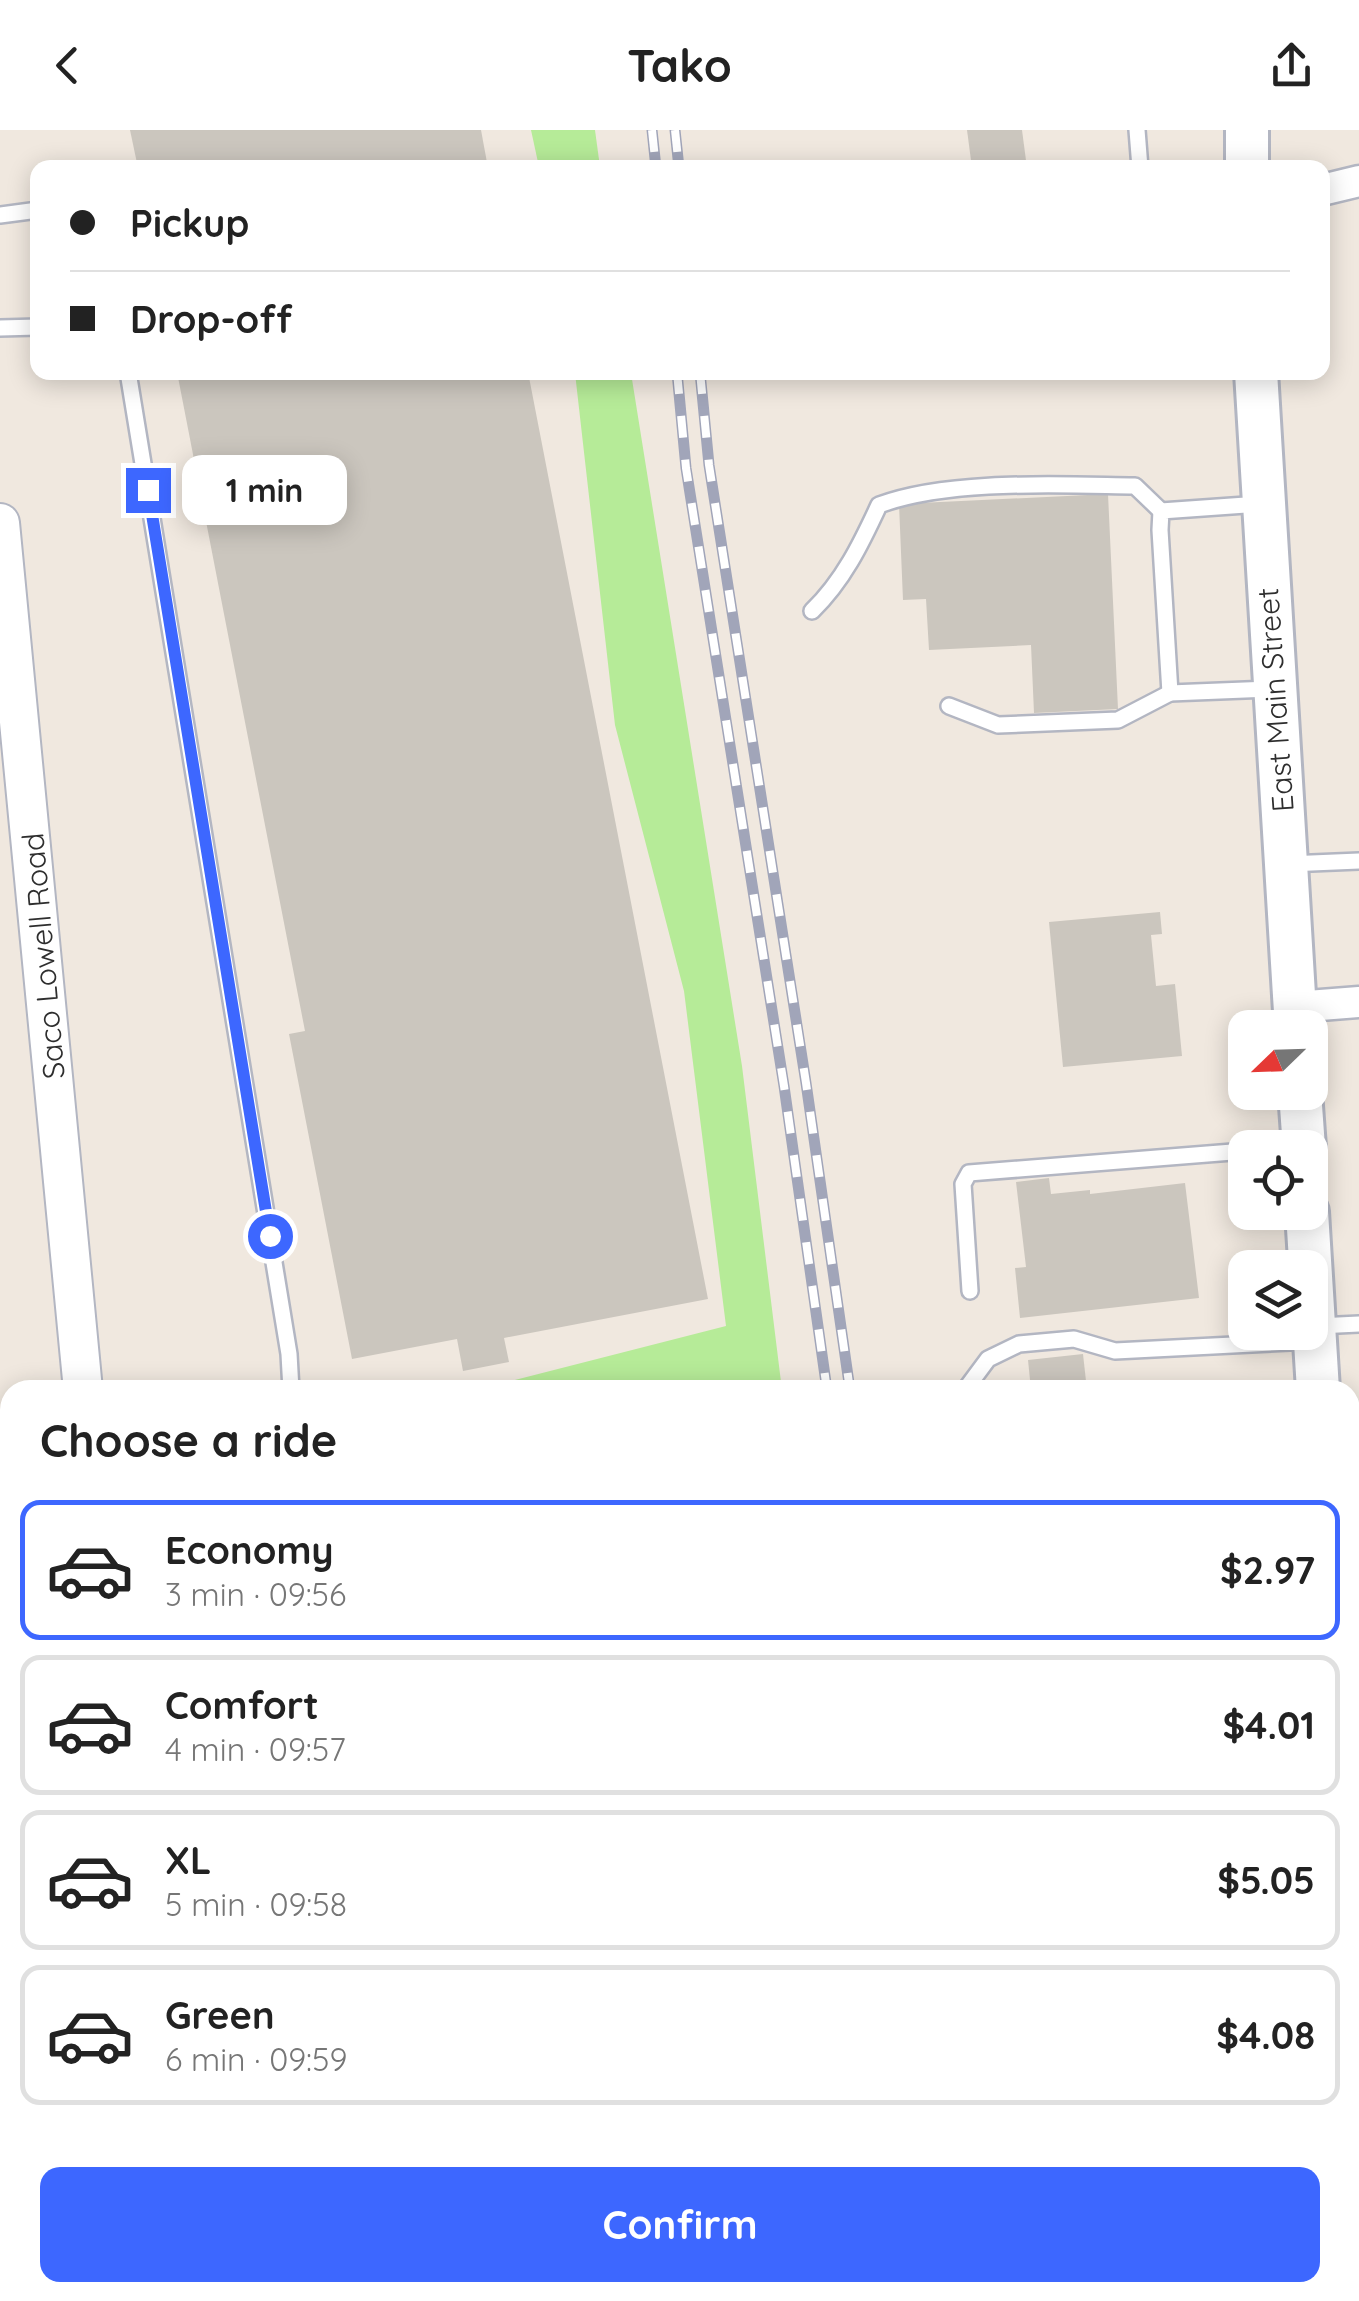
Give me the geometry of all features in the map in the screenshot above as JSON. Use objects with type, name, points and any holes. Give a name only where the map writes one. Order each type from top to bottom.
[{"type":"main road","points":[[1247,130],[1247,160]]},
{"type":"main road","name":"East Main Street","points":[[1256,380],[1296,1010]]},
{"type":"main road","points":[[1315,1350],[1317,1380]]},
{"type":"street","points":[[1330,188],[1359,182]]},
{"type":"street","name":"Saco Lowell Road","points":[[1,539],[82,1380]]},
{"type":"street","points":[[1325,1010],[1359,1002]]},
{"type":"lane","points":[[1137,130],[1139,160]]},
{"type":"lane","points":[[0,215],[30,211]]},
{"type":"lane","points":[[0,328],[30,327]]},
{"type":"lane","points":[[129,380],[290,1380]]},
{"type":"lane","points":[[812,611],[830,593],[857,553],[879,504],[913,492],[1136,486],[1161,510],[1170,693]]},
{"type":"lane","points":[[1161,510],[1264,504]]},
{"type":"lane","points":[[949,706],[998,725],[1118,720],[1170,693],[1274,689]]},
{"type":"lane","points":[[1286,864],[1359,862]]},
{"type":"lane","points":[[970,1290],[964,1184],[969,1174],[1228,1151]]},
{"type":"lane","points":[[1328,1330],[1359,1324]]},
{"type":"lane","points":[[972,1380],[988,1359],[1019,1344],[1074,1339],[1115,1351],[1228,1341]]},
{"type":"green space","points":[[531,130],[595,130],[599,160],[537,160]]},
{"type":"green space","points":[[576,380],[632,380],[742,1066],[781,1380],[515,1380],[726,1326],[684,991],[615,725]]},
{"type":"building","points":[[130,130],[481,130],[487,160],[136,160]]},
{"type":"building","points":[[967,130],[1022,130],[1026,160],[971,160]]},
{"type":"building","points":[[179,380],[530,380],[708,1299],[504,1338],[509,1362],[463,1371],[457,1339],[352,1359],[289,1034],[305,1031]]},
{"type":"building","points":[[1108,494],[1118,709],[1034,713],[1031,645],[929,650],[926,599],[903,600],[899,504]]},
{"type":"building","points":[[1160,912],[1162,934],[1151,935],[1156,986],[1175,984],[1182,1056],[1063,1067],[1049,922]]},
{"type":"building","points":[[1049,1178],[1051,1194],[1090,1190],[1090,1194],[1185,1183],[1199,1298],[1020,1318],[1015,1268],[1026,1267],[1016,1182]]},
{"type":"building","points":[[1083,1354],[1086,1380],[1030,1380],[1028,1360]]},
{"type":"railway","points":[[652,130],[655,160]]},
{"type":"railway","points":[[675,130],[678,160]]},
{"type":"railway","points":[[678,380],[686,468],[784,1086],[826,1380]]},
{"type":"railway","points":[[701,380],[709,465],[849,1380]]},
{"type":"route","points":[[148,490],[270,1236]]}]
